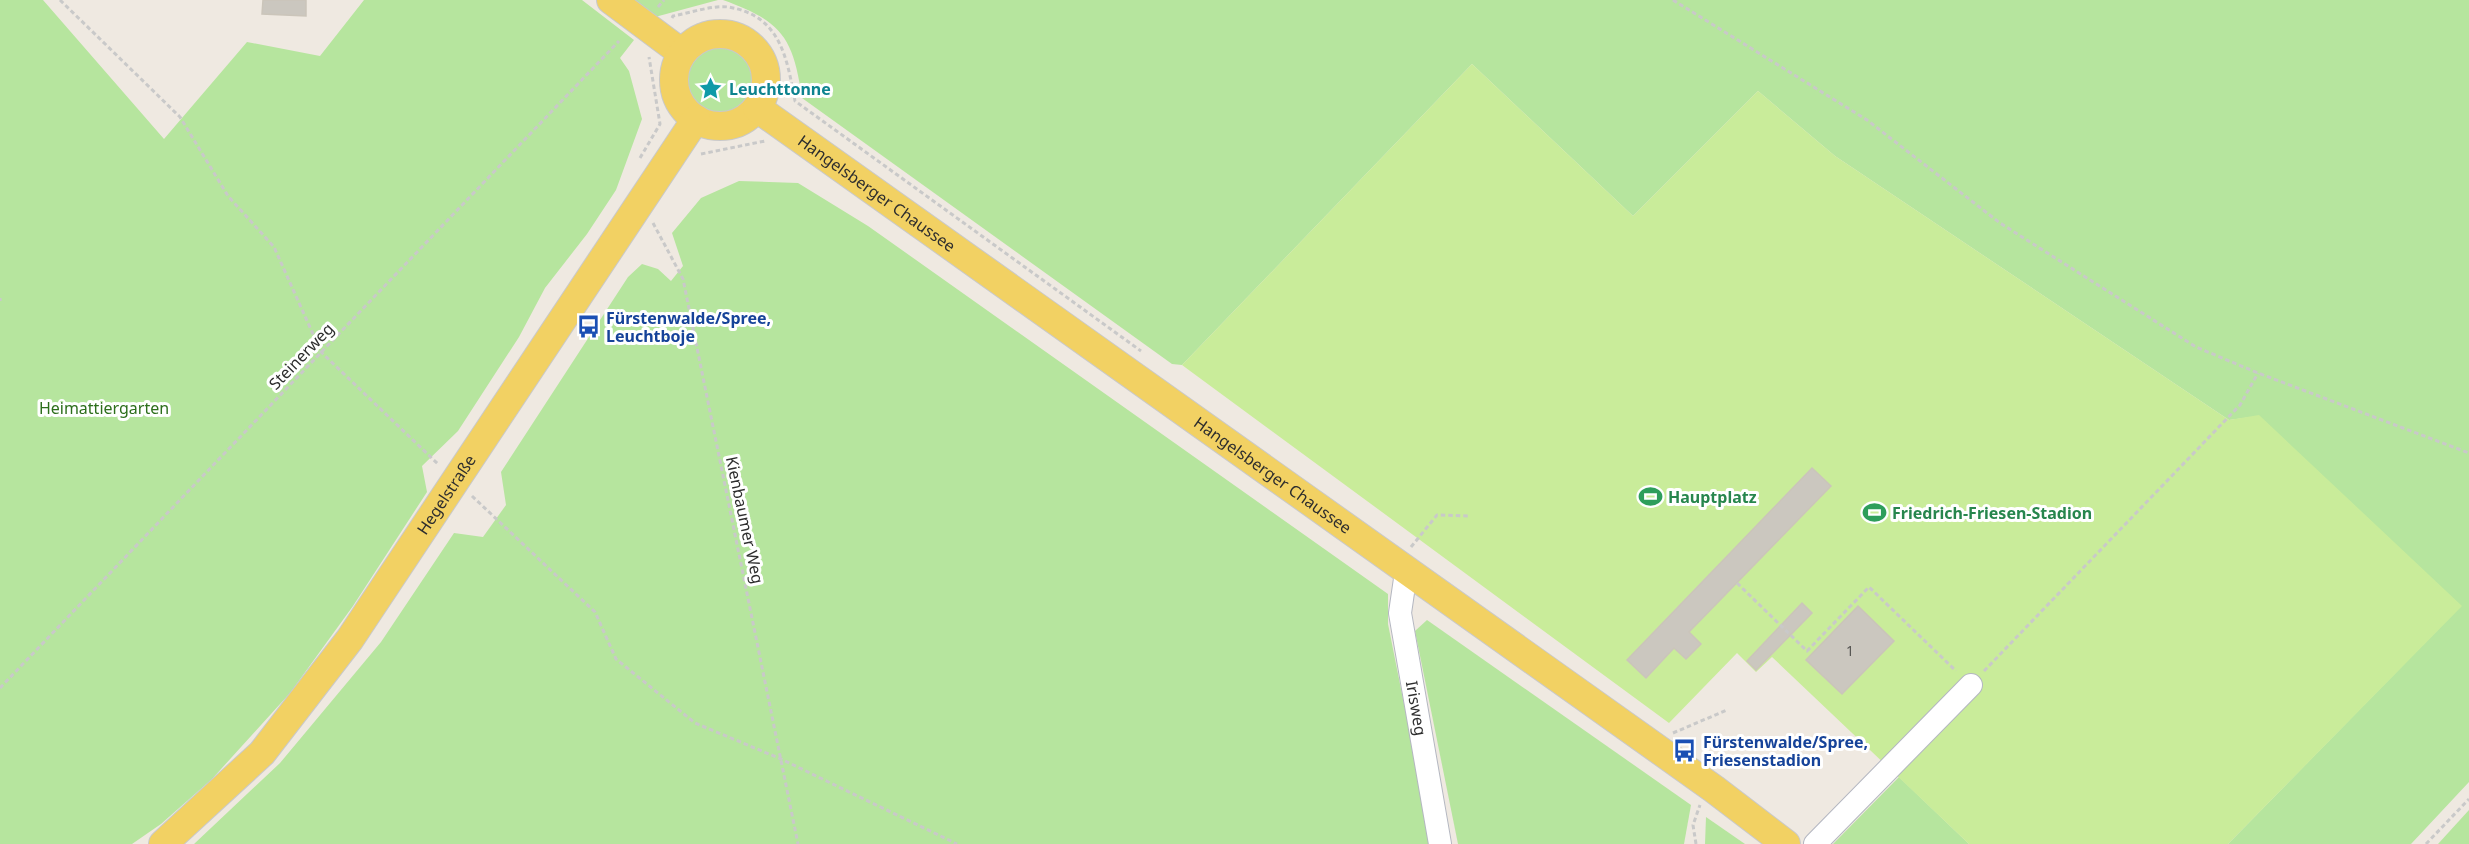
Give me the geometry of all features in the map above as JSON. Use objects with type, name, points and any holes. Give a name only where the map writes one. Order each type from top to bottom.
[{"type":"main road","points":[[611,0],[682,53]]},
{"type":"main road","points":[[712,34],[728,34],[743,39],[755,49],[763,63],[767,78],[764,94],[768,116],[746,118],[733,124],[719,126],[696,119],[682,105],[676,92],[674,77],[682,53],[697,40],[712,34]]},
{"type":"main road","name":"Hangelsberger Chaussee","points":[[768,116],[1714,789],[1786,844]]},
{"type":"main road","name":"Hegelstraße","points":[[163,844],[262,753],[350,639],[648,205],[696,119]]},
{"type":"street","name":"Irisweg","points":[[1406,572],[1401,613],[1440,844]]},
{"type":"street","points":[[1815,844],[1971,685]]},
{"type":"path","points":[[60,0],[180,117],[228,196],[274,247],[321,352],[595,612],[616,659],[695,723],[782,759],[957,844]]},
{"type":"path","points":[[1673,0],[1867,120],[2000,223],[2196,347],[2469,453]]},
{"type":"path","points":[[639,161],[660,124],[649,53],[673,16],[727,7],[754,16],[774,32],[786,56],[795,101],[768,116],[767,140],[703,153],[698,157]]},
{"type":"path","name":"Steinerweg","points":[[0,687],[619,41]]},
{"type":"path","name":"Kienbaumer Weg","points":[[648,205],[651,220],[683,279],[798,844]]},
{"type":"path","points":[[1737,583],[1807,651],[1869,588],[1971,685],[2240,405],[2258,373]]},
{"type":"path","points":[[1406,572],[1412,546],[1437,515],[1469,516]]},
{"type":"path","points":[[1672,734],[1727,710]]},
{"type":"path","points":[[2426,844],[2469,799]]},
{"type":"green space","name":"Heimattiergarten","points":[[0,0],[43,0],[164,139],[247,42],[320,56],[364,0],[582,0],[634,40],[620,58],[629,71],[642,119],[616,190],[587,234],[545,288],[519,337],[458,431],[422,466],[427,492],[353,606],[290,693],[212,779],[161,824],[132,844],[0,844]]},
{"type":"green space","points":[[632,0],[718,0],[655,17]]},
{"type":"green space","points":[[723,0],[2469,0],[2469,782],[2411,844],[2228,844],[2461,606],[2259,416],[2229,420],[1835,156],[1758,91],[1633,216],[1472,64],[1182,365],[1172,364],[802,98],[794,59],[781,34],[759,15]]},
{"type":"green space","points":[[720,44],[733,47],[745,54],[752,66],[755,79],[752,92],[745,104],[733,111],[720,114],[707,111],[695,104],[688,92],[685,79],[688,66],[695,54],[707,47]]},
{"type":"green space","name":"Friedrich-Friesen-Stadion","points":[[1472,64],[1633,216],[1758,91],[1835,156],[2229,420],[2259,415],[2462,606],[2228,844],[1969,844],[1772,657],[1756,672],[1737,653],[1669,723],[1182,365]]},
{"type":"green space","points":[[739,181],[798,183],[868,226],[1388,594],[1388,624],[1432,844],[194,844],[280,763],[381,642],[454,533],[483,537],[506,505],[501,472],[628,277],[642,264],[658,269],[671,281],[683,266],[672,233],[701,198]]},
{"type":"green space","points":[[1427,620],[1691,805],[1684,844],[1458,844],[1415,631]]},
{"type":"green space","points":[[1899,777],[1969,844],[1833,844]]},
{"type":"green space","points":[[2469,810],[2469,844],[2438,844]]},
{"type":"green space","points":[[1706,817],[1745,844],[1705,844]]},
{"type":"building","points":[[263,0],[306,0],[306,16],[262,14]]},
{"type":"building","points":[[1812,468],[1831,486],[1689,632],[1701,644],[1686,659],[1674,648],[1646,678],[1627,660]]},
{"type":"building","points":[[1802,603],[1812,613],[1756,670],[1747,661]]},
{"type":"building","points":[[1858,606],[1894,641],[1842,694],[1806,660]]},
{"type":"place","name":"Leuchttonne","points":[[711,89]]},
{"type":"place","name":"Fürstenwalde/Spree, Leuchtboje","points":[[588,327]]},
{"type":"place","name":"Hauptplatz","points":[[1650,497]]},
{"type":"place","name":"Friedrich-Friesen-Stadion","points":[[1874,513]]},
{"type":"place","name":"Fürstenwalde/Spree, Friesenstadion","points":[[1685,751]]}]
